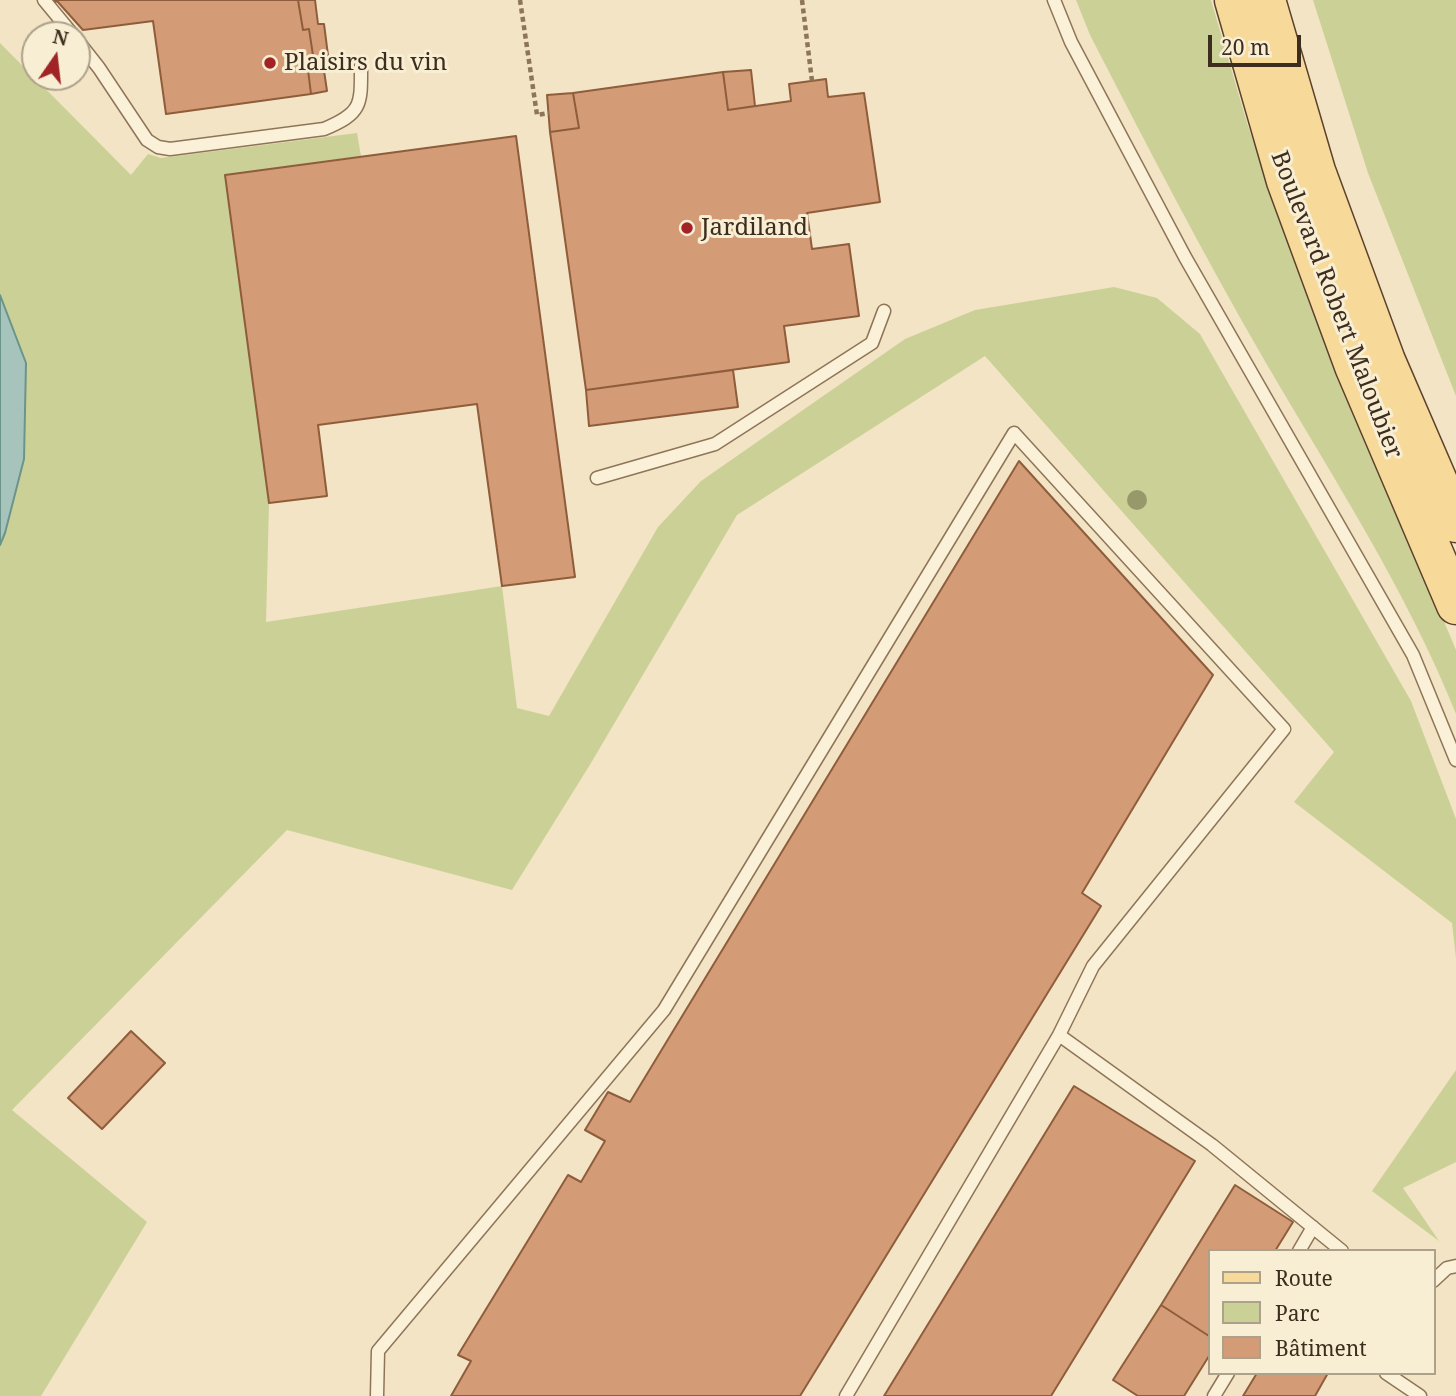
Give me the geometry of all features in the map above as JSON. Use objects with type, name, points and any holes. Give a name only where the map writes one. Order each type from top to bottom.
[{"type":"main road","name":"Boulevard Robert Maloubier","points":[[1234,0],[1286,181],[1349,354],[1456,605]]},
{"type":"main road","name":"Boulevard Robert Maloubier","points":[[1266,0],[1316,171],[1386,361],[1456,523]]},
{"type":"lane","points":[[44,0],[61,21]]},
{"type":"lane","points":[[1054,0],[1071,42],[1185,257],[1413,655],[1456,760]]},
{"type":"lane","points":[[91,58],[146,140],[158,147],[170,149],[324,129],[343,121],[356,111],[361,91],[361,65]]},
{"type":"lane","points":[[597,478],[715,444],[872,343],[884,311]]},
{"type":"lane","points":[[377,1396],[378,1351],[664,1010],[1014,433],[1284,729],[1093,966],[1059,1035],[846,1396]]},
{"type":"lane","points":[[1059,1035],[1212,1145],[1340,1249]]},
{"type":"lane","points":[[1300,1249],[1313,1227]]},
{"type":"lane","points":[[1435,1279],[1447,1268],[1456,1266]]},
{"type":"lane","points":[[1214,1396],[1227,1375]]},
{"type":"lane","points":[[1389,1375],[1420,1396]]},
{"type":"path","points":[[520,0],[537,115],[548,113]]},
{"type":"path","points":[[803,0],[812,81]]},
{"type":"green space","points":[[1076,0],[1211,0],[1247,123],[1314,313],[1456,650],[1456,714],[1437,668],[1392,579],[1198,241],[1090,35]]},
{"type":"green space","points":[[1313,0],[1456,0],[1456,396],[1368,173]]},
{"type":"green space","points":[[0,43],[21,64],[21,91],[48,91],[131,175],[148,154],[161,158],[357,133],[361,156],[225,175],[269,503],[266,622],[502,586],[517,708],[549,716],[658,527],[701,481],[905,339],[975,310],[1114,287],[1157,298],[1200,334],[1411,701],[1456,819],[1456,958],[1452,923],[1294,802],[1334,752],[985,356],[737,515],[591,763],[512,890],[287,830],[12,1110],[147,1222],[41,1396],[0,1396]]},
{"type":"green space","points":[[1456,1070],[1456,1162],[1403,1188],[1439,1241],[1372,1191]]},
{"type":"water","points":[[0,295],[26,363],[24,459],[0,545]]},
{"type":"building","points":[[53,0],[298,0],[303,30],[309,29],[314,62],[307,62],[311,94],[166,114],[153,21],[91,29],[91,21],[75,21],[57,1]]},
{"type":"building","points":[[298,0],[315,0],[318,24],[324,24],[329,63],[323,64],[327,91],[311,94],[307,62],[314,62],[309,29],[303,30]]},
{"type":"building","points":[[751,70],[755,106],[728,110],[723,72]]},
{"type":"building","name":"Jardiland","points":[[723,72],[728,110],[791,101],[789,84],[826,79],[828,97],[864,93],[880,202],[807,213],[812,249],[849,244],[859,316],[784,326],[789,362],[586,390],[550,132],[579,128],[573,93]]},
{"type":"building","points":[[573,93],[579,128],[550,132],[547,95]]},
{"type":"building","points":[[516,136],[575,577],[502,586],[477,404],[318,425],[327,496],[269,503],[225,175]]},
{"type":"building","points":[[733,370],[738,407],[589,426],[586,390]]},
{"type":"building","points":[[1019,461],[1213,675],[1082,893],[1101,906],[800,1396],[451,1396],[471,1361],[458,1355],[568,1175],[581,1182],[605,1141],[585,1130],[608,1092],[630,1102]]},
{"type":"building","points":[[131,1031],[165,1063],[102,1129],[68,1098]]},
{"type":"building","points":[[1074,1086],[1195,1161],[1051,1396],[884,1396]]},
{"type":"building","points":[[1235,1185],[1293,1222],[1276,1249],[1208,1249],[1208,1335],[1161,1305]]},
{"type":"building","points":[[1161,1305],[1208,1335],[1208,1358],[1184,1396],[1138,1396],[1113,1380]]},
{"type":"building","points":[[1256,1375],[1327,1375],[1315,1396],[1243,1396]]},
{"type":"place","name":"Plaisirs du vin","points":[[270,63]]},
{"type":"place","name":"Jardiland","points":[[687,228]]}]
